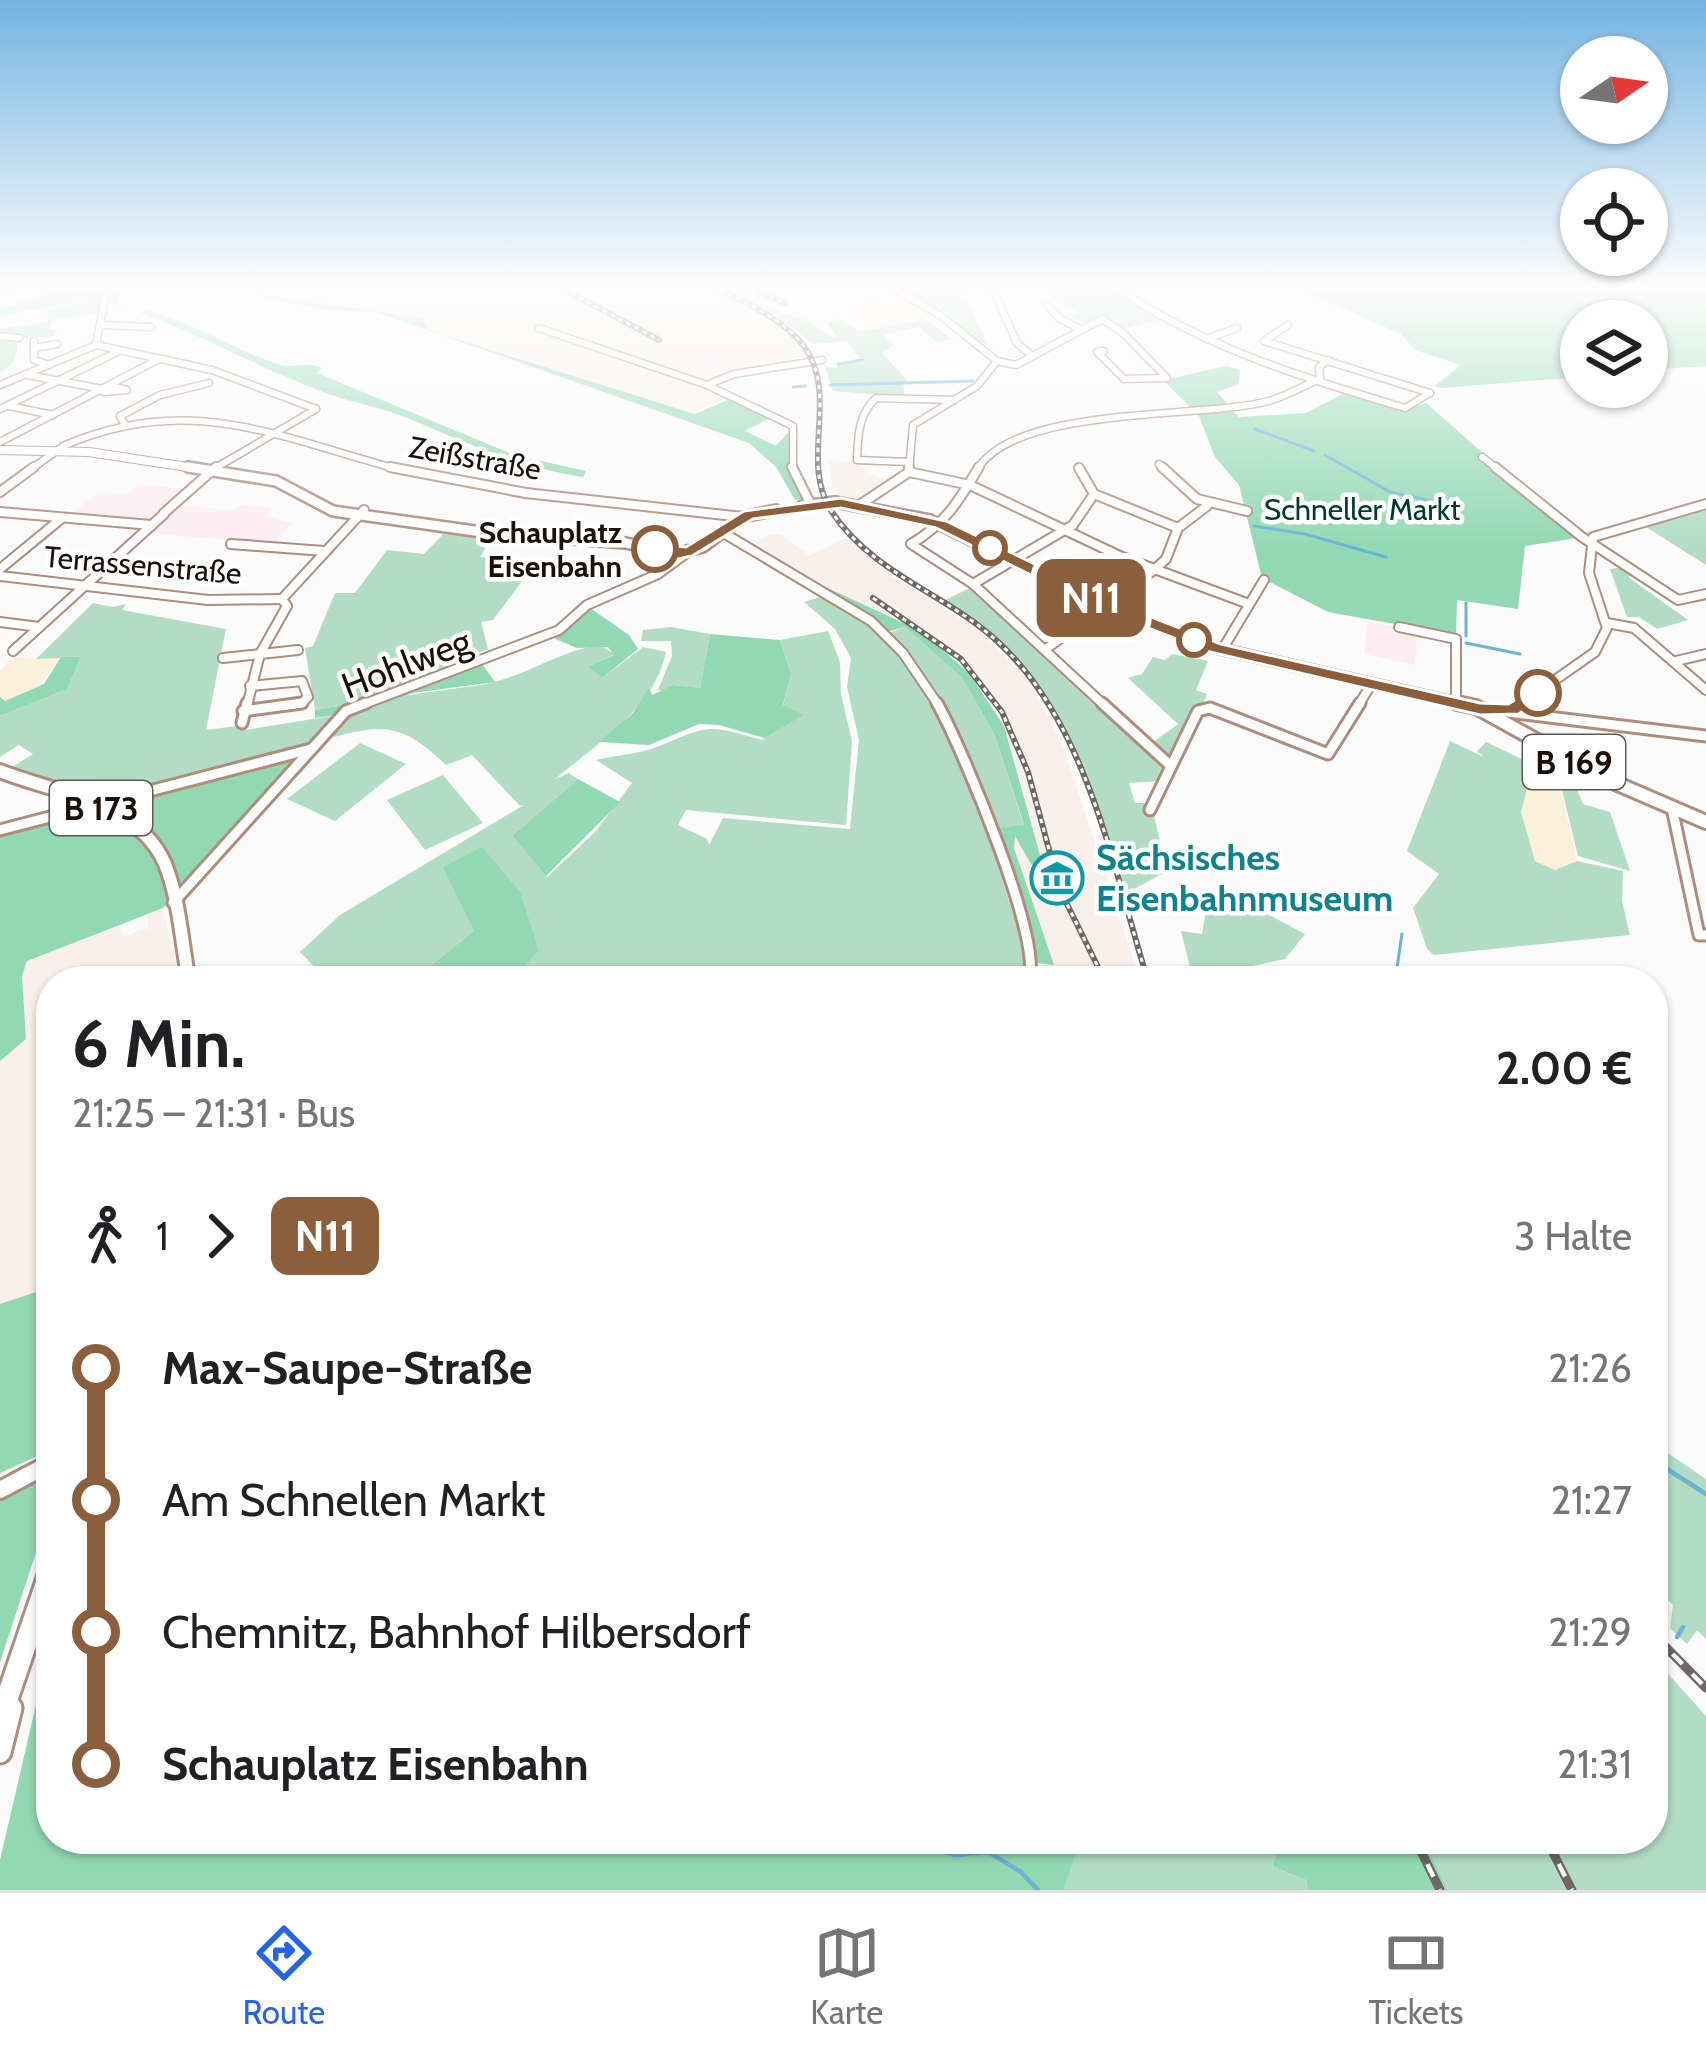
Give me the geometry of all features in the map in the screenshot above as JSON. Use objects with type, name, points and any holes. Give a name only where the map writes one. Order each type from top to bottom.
[{"type":"main road","points":[[0,446],[61,447],[291,481],[332,505],[362,513],[494,533],[626,543],[675,554],[688,552],[743,517],[776,510]]},
{"type":"main road","points":[[807,506],[833,502],[940,524],[1107,606],[1222,650],[1480,709]]},
{"type":"main road","name":"B 169","points":[[1480,709],[1594,773],[1706,823]]},
{"type":"main road","name":"B 173","points":[[0,772],[96,806],[148,838],[164,861],[186,966]]},
{"type":"main road","points":[[0,1719],[36,1617]]},
{"type":"main road","points":[[0,1752],[20,1668]]},
{"type":"street","points":[[2,407],[73,373]]},
{"type":"street","points":[[0,446],[132,373]]},
{"type":"street","points":[[13,651],[213,469],[316,410],[218,373]]},
{"type":"street","points":[[672,373],[707,385],[795,429],[792,469],[807,506]]},
{"type":"street","points":[[707,385],[739,373]]},
{"type":"street","points":[[858,506],[910,467],[913,425],[981,383],[988,373]]},
{"type":"street","points":[[1118,373],[1124,379],[1167,378],[1162,373]]},
{"type":"street","points":[[1292,373],[1405,408],[1430,393],[1369,373]]},
{"type":"street","points":[[1171,766],[973,584],[911,544],[940,524],[988,455],[1026,437],[1090,420],[1268,401],[1317,381],[1322,373]]},
{"type":"street","points":[[0,385],[26,374],[157,397]]},
{"type":"street","points":[[106,425],[157,397],[226,375]]},
{"type":"street","points":[[209,382],[240,380]]},
{"type":"street","points":[[102,389],[127,390]]},
{"type":"street","points":[[955,400],[874,398],[860,420],[856,460],[910,467],[970,485],[1154,570],[1249,604]]},
{"type":"street","points":[[2,407],[53,415]]},
{"type":"street","name":"Zeißstraße","points":[[0,492],[61,447],[122,420],[174,418],[271,435],[453,482],[674,513],[743,517]]},
{"type":"street","points":[[1482,457],[1592,542],[1678,600],[1706,594]]},
{"type":"street","points":[[1159,464],[1185,493],[1207,506],[1247,511]]},
{"type":"street","points":[[1079,467],[1094,494],[1178,528]]},
{"type":"street","points":[[973,584],[1064,531],[1080,518],[1094,494]]},
{"type":"street","points":[[1512,710],[1595,652],[1607,623],[1587,580],[1586,554],[1600,533],[1706,504]]},
{"type":"street","points":[[1046,649],[1154,570],[1166,559],[1178,528],[1207,506]]},
{"type":"street","points":[[0,512],[151,526]]},
{"type":"street","points":[[250,686],[302,681],[308,697],[302,703],[243,718],[250,686],[260,654],[287,606],[282,599],[362,513]]},
{"type":"street","points":[[0,573],[62,518]]},
{"type":"street","points":[[722,532],[743,538],[803,584],[868,618],[922,676],[978,783],[1033,966]]},
{"type":"street","points":[[231,544],[324,550]]},
{"type":"street","name":"Hohlweg","points":[[173,903],[346,712],[443,670],[479,663],[559,630],[587,605],[658,574],[688,552]]},
{"type":"street","name":"Terrassenstraße","points":[[0,573],[208,601],[282,599]]},
{"type":"street","points":[[1222,650],[1264,580]]},
{"type":"street","points":[[0,622],[39,627]]},
{"type":"street","points":[[1607,623],[1634,628],[1706,690]]},
{"type":"street","points":[[1399,627],[1456,639],[1456,701]]},
{"type":"street","points":[[223,658],[298,650]]},
{"type":"street","points":[[1676,661],[1706,654]]},
{"type":"street","points":[[1150,810],[1192,716],[1202,709],[1328,754],[1372,682]]},
{"type":"street","points":[[1480,709],[1706,736]]},
{"type":"street","points":[[0,830],[315,748]]},
{"type":"street","points":[[1672,808],[1702,935]]},
{"type":"street","points":[[170,884],[190,888]]},
{"type":"street","points":[[0,1490],[36,1471]]},
{"type":"shaded area","points":[[557,373],[740,373],[703,384],[729,397],[693,413]]},
{"type":"shaded area","points":[[829,460],[857,462],[869,473],[890,480],[856,502],[834,499]]},
{"type":"shaded area","points":[[139,484],[184,489],[149,522],[71,515],[99,492],[127,494]]},
{"type":"shaded area","points":[[240,505],[272,508],[266,517],[292,523],[274,544],[148,533],[177,506],[235,510]]},
{"type":"shaded area","points":[[781,535],[810,556],[846,538],[890,575],[977,629],[1027,679],[1062,743],[1135,966],[1037,966],[993,829],[1033,825],[994,707],[969,673],[921,631],[911,625],[887,632],[862,611],[779,563],[754,541]]},
{"type":"shaded area","points":[[1368,622],[1417,631],[1415,665],[1364,654]]},
{"type":"shaded area","points":[[12,657],[61,657],[42,681],[45,684],[5,701],[0,697],[0,671]]},
{"type":"shaded area","points":[[1530,778],[1561,791],[1577,861],[1555,870],[1535,861],[1521,812]]},
{"type":"shaded area","points":[[163,908],[177,966],[36,966],[36,1292],[0,1304],[0,1061],[26,1039],[22,976],[27,961],[118,925],[125,936],[148,928],[148,914]]},
{"type":"green space","points":[[317,373],[514,455],[586,471],[583,477],[535,467],[279,374]]},
{"type":"green space","points":[[550,373],[565,373],[695,414],[732,398],[770,418],[745,431],[776,446],[792,428],[788,467],[804,499],[795,500],[776,467],[749,443]]},
{"type":"green space","points":[[827,373],[901,373],[908,381],[903,383],[905,397],[833,391]]},
{"type":"green space","name":"Schneller Markt","points":[[1194,373],[1240,373],[1239,384],[1217,392],[1239,417],[1306,413],[1348,391],[1405,410],[1426,403],[1564,515],[1565,524],[1583,537],[1525,546],[1518,609],[1457,600],[1456,635],[1328,612],[1262,578],[1239,485],[1215,457],[1199,416],[1163,380]]},
{"type":"green space","points":[[1451,373],[1560,373],[1560,379],[1435,386]]},
{"type":"green space","points":[[1706,507],[1706,565],[1646,527]]},
{"type":"green space","points":[[447,530],[493,536],[480,557],[534,565],[493,620],[481,622],[488,649],[350,704],[315,710],[305,648],[313,646],[335,593],[355,593],[387,550],[424,554]]},
{"type":"green space","points":[[762,549],[821,585],[921,631],[969,673],[1004,726],[1047,880],[1040,880],[1015,836],[1014,848],[1054,965],[1038,963],[993,829],[1024,825],[995,736],[962,678],[905,627],[887,632],[862,611],[821,591]]},
{"type":"green space","points":[[1625,567],[1635,574],[1628,577],[1688,620],[1657,629],[1639,617],[1627,617],[1610,569]]},
{"type":"green space","points":[[972,587],[1167,768],[1160,781],[1129,783],[1135,803],[1151,803],[1167,871],[1127,893],[1081,764],[1046,696],[988,632],[945,600]]},
{"type":"green space","points":[[823,596],[855,611],[884,635],[905,627],[962,678],[995,736],[1024,826],[987,831],[1028,966],[525,966],[539,951],[474,931],[430,966],[314,966],[300,952],[340,915],[524,805],[472,755],[446,765],[416,741],[390,730],[324,740],[340,723],[379,703],[494,682],[585,648],[599,645],[615,654],[589,667],[602,678],[643,647],[666,652],[660,672],[637,708],[554,780],[568,773],[578,779],[512,836],[547,877],[595,832],[632,783],[596,760],[710,729],[762,740],[802,715],[783,706],[791,674],[780,640],[828,631],[840,662],[841,694],[852,741],[846,825],[686,810],[678,825],[707,839],[709,845],[723,818],[850,829],[859,740],[847,687],[851,658],[835,629],[804,602]]},
{"type":"green space","points":[[93,603],[126,604],[122,610],[226,629],[206,730],[244,725],[245,730],[338,715],[314,746],[99,801],[9,769],[33,754],[19,745],[0,757],[0,716],[67,689],[81,657],[36,659]]},
{"type":"green space","points":[[587,606],[629,635],[638,649],[602,678],[588,667],[614,655],[608,647],[577,648],[551,637]]},
{"type":"green space","points":[[671,627],[710,634],[700,688],[674,685],[667,692],[658,690],[672,656],[671,641],[641,641],[643,630]]},
{"type":"green space","points":[[710,634],[780,640],[791,674],[783,705],[803,715],[765,738],[699,724],[649,745],[599,742],[633,713],[649,688],[652,695],[674,685],[700,688]]},
{"type":"green space","points":[[475,654],[495,682],[413,693],[338,720],[337,715],[315,718],[315,710],[350,704]]},
{"type":"green space","points":[[1172,654],[1208,661],[1196,690],[1207,694],[1202,706],[1188,715],[1169,757],[1153,742],[1178,724],[1128,678],[1142,674],[1153,657],[1165,660]]},
{"type":"green space","points":[[61,657],[81,657],[67,689],[0,716],[0,697],[5,701],[44,684]]},
{"type":"green space","points":[[1450,741],[1484,757],[1477,751],[1486,742],[1575,784],[1583,804],[1610,812],[1630,871],[1578,856],[1562,790],[1530,778],[1521,812],[1535,861],[1555,870],[1577,861],[1623,871],[1622,901],[1630,935],[1434,955],[1427,949],[1413,908],[1439,874],[1407,851]]},
{"type":"green space","points":[[360,743],[406,764],[335,821],[287,799]]},
{"type":"green space","points":[[302,756],[163,908],[27,961],[22,976],[26,1039],[0,1061],[0,825],[12,822],[11,830]]},
{"type":"green space","points":[[443,775],[483,823],[425,850],[387,800]]},
{"type":"green space","points":[[578,779],[620,802],[546,876],[512,836]]},
{"type":"green space","points":[[482,847],[520,892],[539,951],[525,966],[430,966],[474,931],[443,867]]},
{"type":"green space","points":[[1208,900],[1256,908],[1305,934],[1285,959],[1253,966],[1190,966],[1181,931],[1202,934]]},
{"type":"green space","points":[[36,1292],[36,1457],[0,1473],[0,1304]]},
{"type":"green space","points":[[1668,1453],[1706,1479],[1706,1639],[1697,1630],[1687,1644],[1670,1628],[1673,1605],[1668,1600]]},
{"type":"green space","points":[[36,1480],[36,1553],[0,1662],[0,1496]]},
{"type":"green space","points":[[1668,1674],[1706,1716],[1706,1890],[1448,1890],[1430,1854],[1668,1854]]},
{"type":"green space","points":[[36,1705],[36,1854],[1076,1854],[1063,1890],[0,1890],[0,1860]]},
{"type":"green space","points":[[863,1854],[1277,1854],[1272,1866],[1306,1880],[1308,1890],[839,1890]]},
{"type":"green space","points":[[1277,1854],[1430,1854],[1448,1890],[1308,1890],[1306,1880],[1272,1866]]},
{"type":"waterway","points":[[830,385],[973,381]]},
{"type":"waterway","points":[[793,387],[805,386]]},
{"type":"waterway","points":[[1255,429],[1314,451]]},
{"type":"waterway","points":[[1325,455],[1390,492],[1437,502]]},
{"type":"waterway","points":[[1254,526],[1305,534],[1386,557]]},
{"type":"waterway","points":[[1466,603],[1466,636]]},
{"type":"waterway","points":[[1466,643],[1520,654]]},
{"type":"waterway","points":[[1397,966],[1402,934]]},
{"type":"waterway","points":[[1668,1470],[1706,1494]]},
{"type":"waterway","points":[[1677,1637],[1683,1627]]},
{"type":"waterway","points":[[951,1854],[966,1854]]},
{"type":"waterway","points":[[991,1854],[1021,1872],[1038,1890]]},
{"type":"tunnel","points":[[776,510],[802,506]]},
{"type":"railway","points":[[816,373],[818,471],[832,512],[867,551],[977,624],[1028,675],[1076,756],[1109,846],[1144,966]]},
{"type":"railway","points":[[873,598],[961,659],[1002,712],[1028,772],[1060,890],[1098,966]]},
{"type":"railway","points":[[1668,1649],[1706,1688]]},
{"type":"railway","points":[[1422,1854],[1440,1890]]},
{"type":"railway","points":[[1554,1854],[1572,1890]]},
{"type":"bus line","name":"N11","points":[[655,549],[678,554],[703,547],[749,514],[841,503],[940,524],[1107,606],[1216,649],[1480,709],[1512,710],[1538,693]]},
{"type":"place","name":"Schauplatz Eisenbahn","points":[[655,549]]},
{"type":"place","name":"Sächsisches Eisenbahnmuseum","points":[[1057,878]]}]
